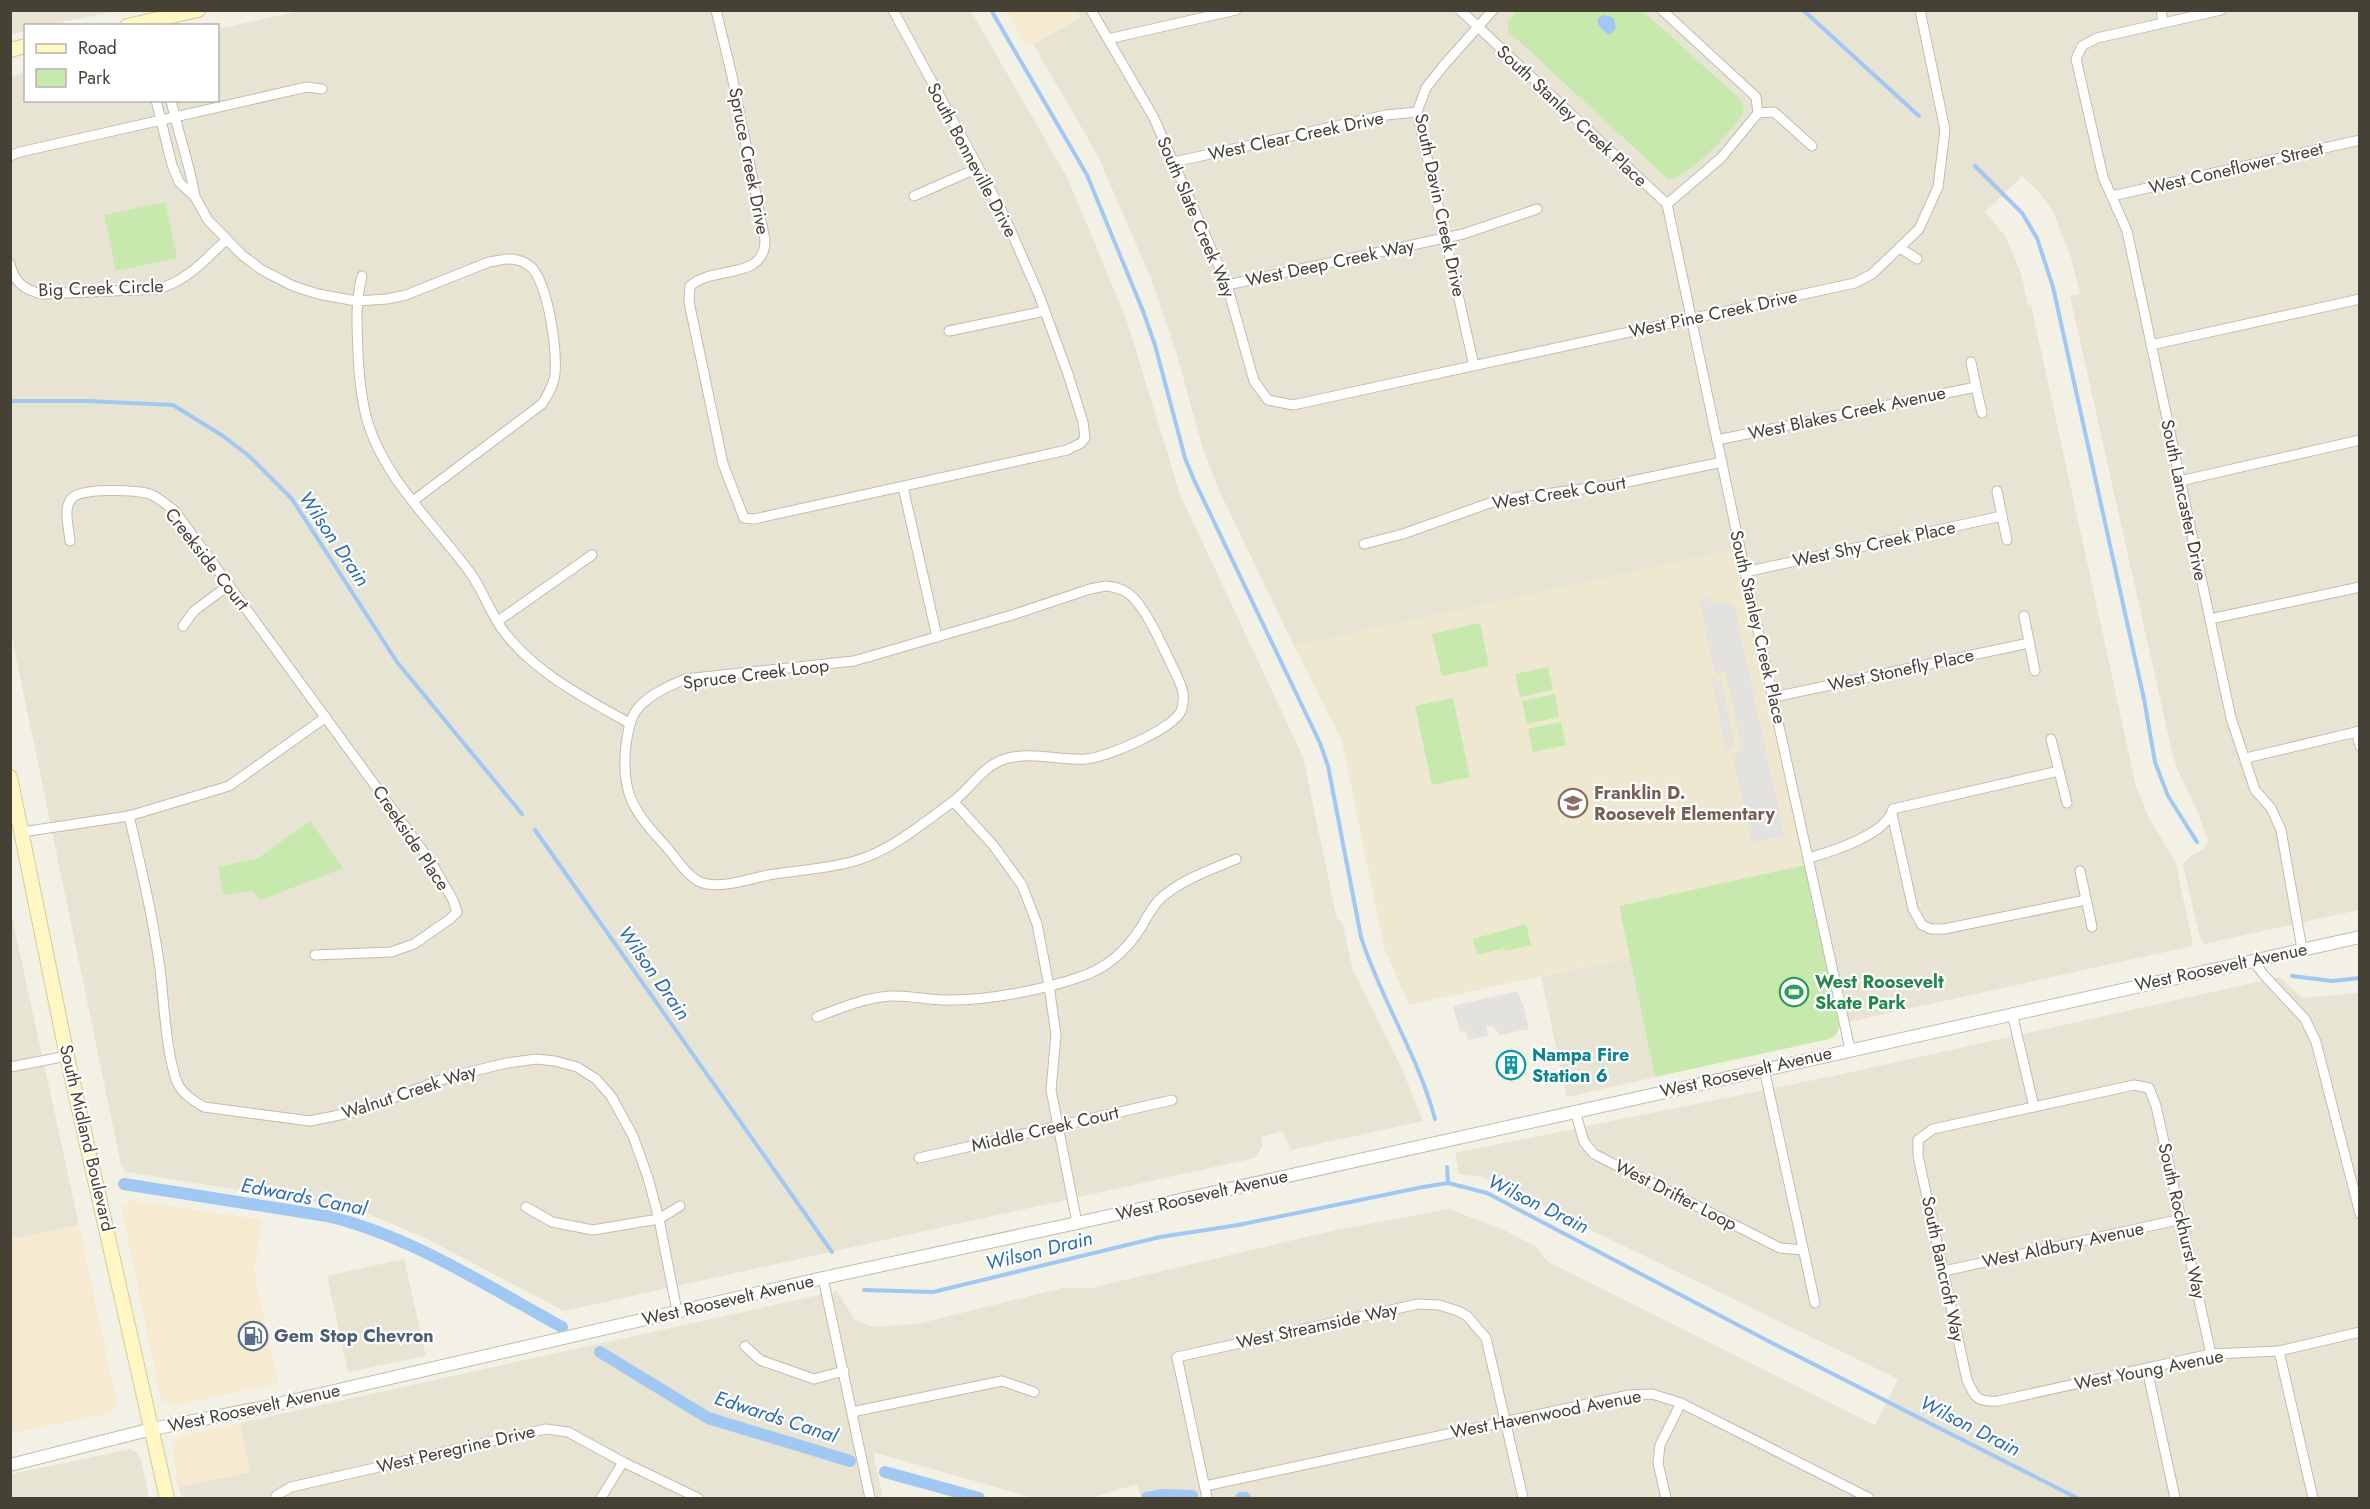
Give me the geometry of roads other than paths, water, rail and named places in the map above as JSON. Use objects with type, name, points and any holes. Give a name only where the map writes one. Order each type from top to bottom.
[{"type":"main road","points":[[154,23],[194,11]]},
{"type":"main road","name":"South Midland Boulevard","points":[[10,777],[68,1056],[167,1498]]},
{"type":"street","name":"Spruce Creek Drive","points":[[716,10],[732,76],[765,240],[765,251],[756,264],[698,279],[690,286],[689,303],[723,464],[744,518],[754,519],[903,487]]},
{"type":"street","name":"South Bonneville Drive","points":[[893,10],[1003,213],[1045,311],[1068,374],[1083,422],[1085,438],[1081,443],[1067,450],[903,487]]},
{"type":"street","name":"South Slate Creek Way","points":[[1091,10],[1154,118],[1174,162],[1227,285],[1254,381],[1268,400]]},
{"type":"street","points":[[1108,39],[1236,10]]},
{"type":"street","name":"South Stanley Creek Place","points":[[1460,10],[1667,204],[1850,1049]]},
{"type":"street","points":[[1477,27],[1493,10]]},
{"type":"street","points":[[1662,10],[1756,97],[1758,113],[1721,158],[1667,204]]},
{"type":"street","name":"West Pine Creek Drive","points":[[1268,400],[1293,405],[1855,283],[1872,274],[1919,229],[1938,187],[1945,130],[1920,10]]},
{"type":"street","points":[[2161,10],[2163,23],[2221,10]]},
{"type":"street","name":"South Lancaster Drive","points":[[2163,23],[2097,38],[2082,46],[2076,59],[2103,177],[2127,231],[2231,718],[2255,790],[2271,808],[2281,831],[2302,949]]},
{"type":"street","name":"South Davin Creek Drive","points":[[1474,366],[1418,111],[1426,88],[1477,27]]},
{"type":"street","points":[[10,156],[307,87],[321,88]]},
{"type":"street","points":[[156,102],[172,165],[179,182],[195,197],[208,220],[226,240],[262,270],[293,286],[318,294],[356,301],[387,300],[406,295],[489,262],[514,259],[532,269],[544,293],[554,347],[553,385],[542,404],[413,501]]},
{"type":"street","points":[[171,102],[184,158],[192,177],[195,197]]},
{"type":"street","name":"West Clear Creek Drive","points":[[1174,162],[1386,115],[1418,111]]},
{"type":"street","points":[[1758,113],[1774,112],[1812,146]]},
{"type":"street","name":"West Coneflower Street","points":[[2112,196],[2360,140]]},
{"type":"street","points":[[914,196],[978,168]]},
{"type":"street","name":"West Deep Creek Way","points":[[1227,285],[1446,238],[1537,209]]},
{"type":"street","name":"Big Creek Circle","points":[[10,264],[13,275],[20,285],[29,291],[42,294],[157,289],[173,285],[185,278],[226,240]]},
{"type":"street","points":[[1900,248],[1917,260]]},
{"type":"street","points":[[362,276],[356,301],[359,382],[367,421],[384,461],[472,575],[498,621],[523,653],[575,693],[629,723]]},
{"type":"street","points":[[2151,345],[2360,299]]},
{"type":"street","points":[[949,331],[1045,311]]},
{"type":"street","points":[[1971,362],[1982,413]]},
{"type":"street","name":"West Blakes Creek Avenue","points":[[1717,440],[1976,387]]},
{"type":"street","points":[[2180,480],[2360,440]]},
{"type":"street","name":"West Creek Court","points":[[1364,544],[1403,534],[1498,500],[1613,485],[1722,462]]},
{"type":"street","points":[[903,487],[937,637]]},
{"type":"street","name":"Creekside Court","points":[[70,541],[67,511],[68,504],[75,495],[83,492],[129,491],[151,494],[174,510],[291,671]]},
{"type":"street","points":[[1997,491],[2007,540]]},
{"type":"street","name":"West Shy Creek Place","points":[[1745,572],[2002,516]]},
{"type":"street","points":[[498,621],[578,562],[592,555]]},
{"type":"street","points":[[183,626],[194,611],[229,585]]},
{"type":"street","name":"Spruce Creek Loop","points":[[1106,586],[1120,588],[1130,594],[1151,623],[1182,685],[1184,698],[1181,712],[1170,725],[1122,748],[1090,759],[1026,756],[1005,759],[987,768],[953,801],[881,851],[857,860],[726,883],[707,884],[689,873],[638,813],[624,778],[629,723],[640,706],[663,689],[685,679],[854,661],[1106,586]]},
{"type":"street","points":[[2210,619],[2360,587]]},
{"type":"street","points":[[2024,616],[2035,670]]},
{"type":"street","name":"West Stonefly Place","points":[[1774,697],[2029,643]]},
{"type":"street","name":"Creekside Place","points":[[291,671],[431,862],[453,900],[457,912],[414,944],[391,952],[315,956]]},
{"type":"street","points":[[22,832],[129,816],[229,786],[326,717]]},
{"type":"street","points":[[2246,758],[2358,731],[2360,746]]},
{"type":"street","points":[[2051,739],[2067,803]]},
{"type":"street","points":[[1809,858],[1872,833],[1892,814],[1893,809],[2059,771]]},
{"type":"street","points":[[953,801],[993,844],[1022,885],[1037,924],[1056,1035],[1051,1090],[1077,1223]]},
{"type":"street","points":[[1892,814],[1913,909],[1922,926],[1944,929],[2086,900]]},
{"type":"street","name":"Walnut Creek Way","points":[[129,816],[145,885],[159,966],[172,1067],[178,1085],[190,1098],[204,1107],[310,1120],[354,1112],[452,1076],[507,1063],[536,1059],[555,1061],[577,1068],[596,1079],[611,1096],[633,1136],[659,1218],[677,1311]]},
{"type":"street","points":[[817,1017],[844,1007],[891,996],[945,1000],[975,999],[1049,986],[1080,977],[1115,959],[1129,945],[1160,899],[1190,880],[1236,859]]},
{"type":"street","points":[[2080,871],[2092,927]]},
{"type":"street","name":"West Roosevelt Avenue","points":[[10,1465],[152,1429],[265,1407],[823,1278],[2360,937]]},
{"type":"street","points":[[2253,960],[2305,1019],[2316,1042],[2360,1214]]},
{"type":"street","points":[[2012,1013],[2034,1107]]},
{"type":"street","points":[[10,1067],[68,1056]]},
{"type":"street","points":[[1764,1069],[1815,1303]]},
{"type":"street","name":"South Rockhurst Way","points":[[2034,1107],[2134,1085],[2149,1088],[2156,1106],[2211,1354]]},
{"type":"street","name":"Middle Creek Court","points":[[919,1158],[1172,1100]]},
{"type":"street","name":"South Bancroft Way","points":[[1975,1396],[1967,1380],[1918,1156],[1918,1140],[1933,1129],[2034,1107]]},
{"type":"street","name":"West Drifter Loop","points":[[1575,1111],[1584,1142],[1594,1154],[1780,1248],[1803,1250]]},
{"type":"street","points":[[526,1207],[552,1222],[593,1230],[659,1218],[680,1206]]},
{"type":"street","name":"West Aldbury Avenue","points":[[1944,1270],[2182,1219]]},
{"type":"street","points":[[823,1278],[870,1498]]},
{"type":"street","name":"West Streamside Way","points":[[1205,1486],[1177,1357],[1419,1304],[1439,1305],[1458,1311],[1467,1316],[1486,1338],[1505,1421]]},
{"type":"street","name":"West Young Avenue","points":[[1975,1396],[1983,1402],[1998,1401],[2211,1354],[2279,1351],[2360,1332]]},
{"type":"street","points":[[745,1346],[760,1360],[814,1379],[844,1371]]},
{"type":"street","points":[[2279,1351],[2313,1498]]},
{"type":"street","points":[[2146,1369],[2175,1498]]},
{"type":"street","points":[[852,1412],[1002,1381],[1034,1392]]},
{"type":"street","name":"West Havenwood Avenue","points":[[1205,1486],[1629,1395],[1652,1394],[1681,1403],[1869,1498]]},
{"type":"street","points":[[1666,1498],[1658,1463],[1660,1445],[1681,1403]]},
{"type":"street","points":[[1505,1421],[1523,1498]]},
{"type":"street","name":"West Peregrine Drive","points":[[275,1498],[277,1494],[291,1487],[546,1429],[568,1432],[623,1462],[698,1498]]},
{"type":"street","points":[[601,1498],[623,1462]]},
{"type":"street","points":[[1205,1486],[1208,1498]]},
{"type":"water","points":[[1603,15],[1613,17],[1616,28],[1611,34],[1607,34],[1599,26],[1597,19]]},
{"type":"waterway","points":[[991,10],[1087,175],[1155,345],[1185,458],[1194,480],[1320,743],[1328,766],[1361,937],[1419,1072],[1435,1119]]},
{"type":"waterway","points":[[1803,10],[1919,116]]},
{"type":"waterway","points":[[1975,166],[2022,213],[2037,238],[2053,287],[2144,699],[2155,762],[2168,796],[2197,842]]},
{"type":"waterway","name":"Wilson Drain","points":[[10,401],[87,401],[173,405],[223,436],[249,456],[292,499],[397,662],[522,814]]},
{"type":"waterway","name":"Wilson Drain","points":[[535,830],[832,1252]]},
{"type":"waterway","points":[[2292,976],[2332,981],[2360,978]]},
{"type":"waterway","points":[[1447,1167],[1448,1183]]},
{"type":"waterway","name":"Wilson Drain","points":[[864,1290],[933,1292],[1160,1237],[1238,1225],[1448,1183],[1487,1193],[1774,1344],[2077,1498]]},
{"type":"waterway","name":"Edwards Canal","points":[[124,1184],[327,1216],[358,1225],[418,1249],[562,1327]]},
{"type":"waterway","name":"Edwards Canal","points":[[600,1352],[708,1418],[850,1461]]},
{"type":"waterway","name":"Edwards Canal","points":[[885,1472],[979,1498]]},
{"type":"waterway","name":"Edwards Canal","points":[[1147,1498],[1163,1495],[1192,1496]]},
{"type":"place","name":"Franklin D. Roosevelt Elementary","points":[[1573,803]]},
{"type":"place","name":"West Roosevelt Skate Park","points":[[1794,992]]},
{"type":"place","name":"Nampa Fire Station 6","points":[[1511,1065]]},
{"type":"place","name":"Gem Stop Chevron","points":[[253,1336]]}]
